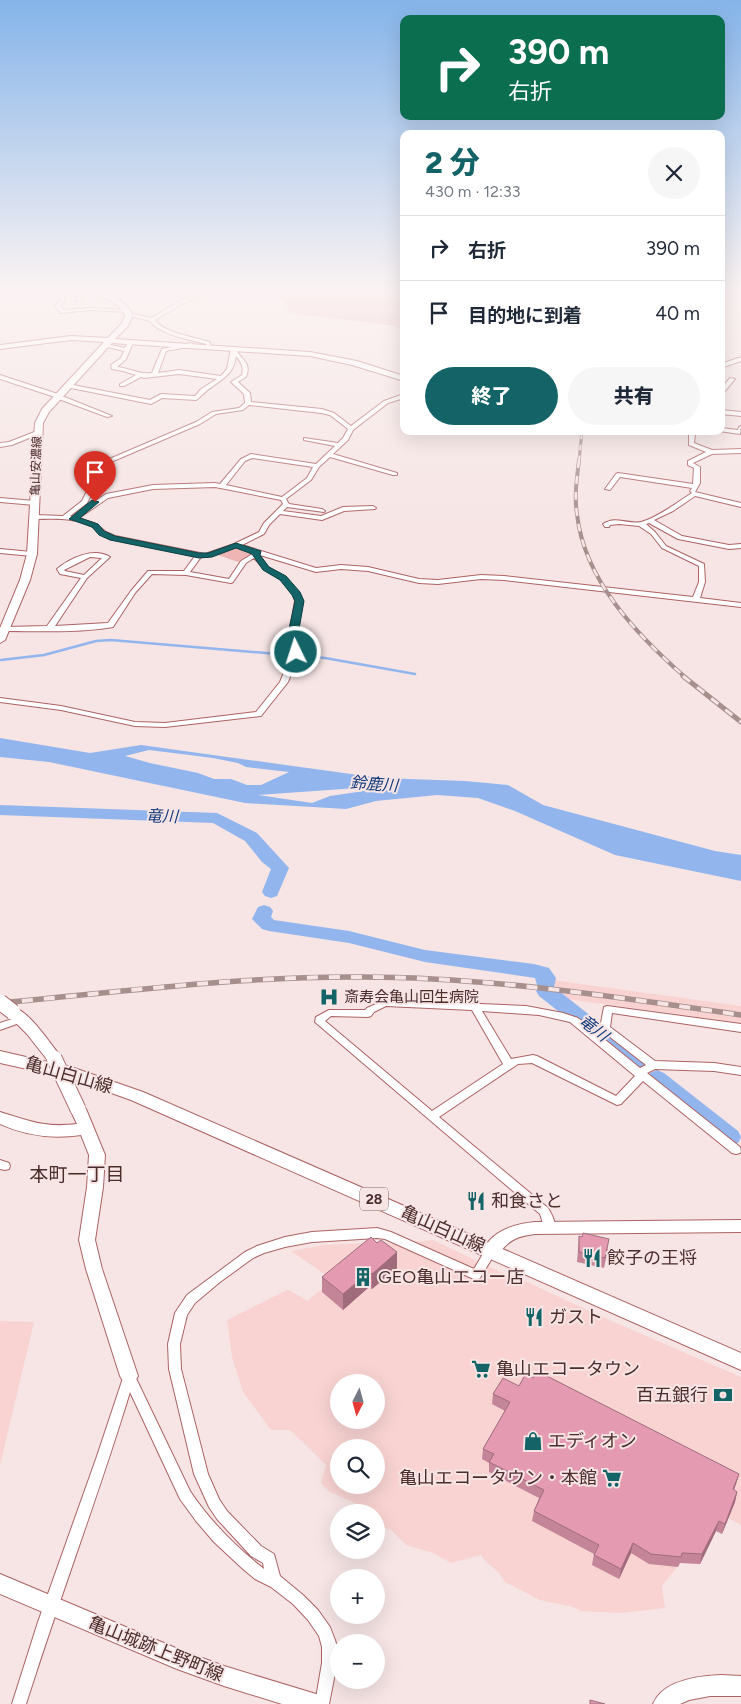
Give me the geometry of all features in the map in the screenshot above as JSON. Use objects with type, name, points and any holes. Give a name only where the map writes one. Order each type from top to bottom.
[{"type":"main road","name":"亀山安濃線","points":[[0,640],[26,580],[32,554],[37,433],[42,415],[86,368]]},
{"type":"main road","points":[[365,368],[400,378]]},
{"type":"main road","points":[[725,412],[741,414]]},
{"type":"main road","points":[[0,1002],[32,1030],[54,1058],[97,1155],[95,1187],[87,1240],[94,1269],[129,1376]]},
{"type":"main road","name":"亀山白山線","points":[[0,1057],[74,1074],[137,1096],[491,1250],[522,1266],[741,1362]]},
{"type":"main road","points":[[0,1118],[24,1127],[50,1132],[86,1128]]},
{"type":"main road","points":[[491,1250],[496,1242],[510,1233],[535,1228],[741,1226]]},
{"type":"main road","name":"亀山城跡上野町線","points":[[0,1584],[193,1665],[314,1703]]},
{"type":"main road","points":[[663,1704],[676,1693],[707,1686],[741,1686]]},
{"type":"street","points":[[114,368],[140,375],[179,372],[222,378]]},
{"type":"street","points":[[154,375],[157,368]]},
{"type":"street","points":[[68,386],[108,393],[129,400],[151,402],[161,396],[196,398],[201,391],[222,378],[231,368]]},
{"type":"street","points":[[245,368],[244,376],[234,382],[246,393],[248,404]]},
{"type":"street","points":[[122,386],[140,375]]},
{"type":"street","points":[[0,377],[59,396],[109,416]]},
{"type":"street","points":[[725,386],[732,379]]},
{"type":"street","points":[[35,517],[65,517],[95,526],[102,533],[113,538],[199,556],[209,555],[262,533],[266,524],[280,512],[284,502],[309,479],[317,466],[347,437],[350,429],[386,402],[400,397]]},
{"type":"street","points":[[65,517],[85,502],[102,467],[109,461],[198,423],[214,413],[241,409],[248,404],[330,412],[350,429]]},
{"type":"street","points":[[725,430],[740,432],[741,428]]},
{"type":"street","points":[[0,445],[10,444],[37,433]]},
{"type":"street","points":[[692,435],[691,444],[711,452]]},
{"type":"street","points":[[306,439],[339,445]]},
{"type":"street","points":[[694,494],[697,469],[690,462],[711,452],[741,451]]},
{"type":"street","points":[[330,454],[395,474]]},
{"type":"street","points":[[222,486],[243,460],[251,456],[317,466]]},
{"type":"street","points":[[608,489],[618,474],[694,486]]},
{"type":"street","points":[[73,519],[100,499],[113,494],[153,487],[186,487],[207,484],[322,511]]},
{"type":"street","points":[[640,524],[671,510],[694,494],[741,505]]},
{"type":"street","points":[[0,500],[35,503]]},
{"type":"street","points":[[280,512],[322,518],[344,509],[373,508]]},
{"type":"street","points":[[649,520],[680,538],[729,547],[741,546]]},
{"type":"street","points":[[607,526],[606,524],[620,521],[640,524],[653,533],[664,547],[702,564],[702,582],[696,600]]},
{"type":"street","points":[[236,545],[256,554],[316,570],[341,567],[368,569],[420,581],[438,582],[481,577],[504,578],[741,605]]},
{"type":"street","points":[[0,551],[32,554]]},
{"type":"street","points":[[5,629],[49,629],[110,625],[133,592],[150,572],[186,573],[231,581],[243,562],[256,554]]},
{"type":"street","points":[[0,700],[54,707],[135,724],[165,725],[176,722],[258,714],[282,687],[295,655],[294,629],[299,601],[296,594],[283,578],[266,568],[256,554]]},
{"type":"street","points":[[49,629],[85,578],[107,557],[89,555],[60,569],[62,573],[85,578]]},
{"type":"street","points":[[186,573],[199,556]]},
{"type":"street","points":[[549,1228],[548,1219],[544,1211],[320,1022],[320,1019],[329,1013],[368,1014],[370,1010],[386,1002],[475,1006],[564,1016],[574,1020],[739,1150]]},
{"type":"street","points":[[475,1006],[509,1065]]},
{"type":"street","points":[[741,1028],[607,1009],[605,1028],[653,1065],[714,1067],[741,1071]]},
{"type":"street","points":[[0,1027],[17,1016]]},
{"type":"street","points":[[432,1116],[516,1061],[533,1060],[617,1101],[641,1074],[653,1065]]},
{"type":"street","points":[[274,1580],[269,1559],[256,1551],[236,1527],[222,1515],[214,1503],[199,1466],[175,1369],[174,1344],[184,1307],[216,1279],[249,1255],[261,1249],[312,1236],[387,1235],[476,1275],[491,1250]]},
{"type":"street","points":[[129,1376],[192,1507],[220,1539],[260,1575],[274,1580],[317,1619],[324,1628],[329,1641],[330,1652],[314,1703]]},
{"type":"street","points":[[19,1704],[51,1606],[111,1436],[129,1376]]},
{"type":"shaded area","points":[[232,548],[252,554],[238,562],[215,554]]},
{"type":"shaded area","points":[[552,980],[741,1006],[741,1023],[560,998],[551,992]]},
{"type":"shaded area","name":"亀山エコータウン","points":[[433,1240],[523,1283],[525,1281],[600,1316],[741,1377],[741,1525],[728,1518],[722,1534],[716,1531],[700,1564],[680,1563],[662,1586],[665,1608],[621,1613],[581,1611],[573,1607],[540,1600],[505,1582],[481,1555],[451,1563],[433,1553],[406,1545],[391,1530],[385,1528],[385,1504],[358,1504],[335,1494],[385,1494],[385,1439],[330,1439],[330,1492],[321,1483],[326,1465],[290,1430],[271,1430],[243,1392],[232,1357],[227,1320],[287,1290],[307,1301],[333,1280],[291,1251],[324,1245],[383,1242],[394,1244]]},
{"type":"shaded area","points":[[0,1321],[34,1322],[0,1465]]},
{"type":"water","name":"鈴鹿川","points":[[0,738],[90,753],[141,745],[380,778],[465,781],[508,785],[543,805],[715,851],[741,855],[741,881],[615,855],[515,811],[478,798],[437,795],[376,801],[346,809],[245,803],[49,762],[0,757]],"holes":[[[149,750],[213,758],[238,763],[246,767],[289,772],[261,785],[247,785],[231,779],[214,779],[198,773],[125,756]],[[357,788],[371,790],[330,796],[312,803],[258,795]]]},
{"type":"building","points":[[583,1233],[609,1239],[605,1258],[579,1252],[579,1236],[582,1237]]},
{"type":"building","points":[[371,1237],[377,1243],[381,1240],[397,1252],[372,1274],[369,1272],[343,1294],[322,1277]]},
{"type":"building","name":"亀山エコータウン・本館","points":[[536,1373],[542,1376],[543,1374],[739,1474],[733,1489],[737,1492],[725,1524],[719,1521],[702,1554],[682,1553],[681,1557],[651,1554],[633,1543],[621,1569],[594,1555],[599,1545],[534,1511],[544,1490],[489,1462],[494,1454],[483,1449],[510,1402],[493,1394],[503,1378],[519,1386],[525,1375],[533,1378]]},
{"type":"building","points":[[590,1700],[605,1704],[590,1704]]},
{"type":"waterway","points":[[1,660],[44,655],[96,641],[111,640],[325,658],[415,674]]},
{"type":"waterway","name":"竜川","points":[[0,810],[217,818],[251,837],[268,858],[280,868],[271,892]]},
{"type":"waterway","name":"竜川","points":[[264,911],[261,919],[269,925],[349,937],[425,956],[534,970],[542,973],[546,978],[546,985]]},
{"type":"waterway","name":"竜川","points":[[546,991],[641,1066]]},
{"type":"waterway","name":"竜川","points":[[657,1078],[730,1137]]},
{"type":"railway","points":[[579,461],[582,435]]},
{"type":"railway","points":[[579,460],[576,507],[582,538],[590,561],[602,584],[632,624],[685,677]]},
{"type":"railway","points":[[683,676],[741,722]]},
{"type":"railway","points":[[0,1003],[225,982],[316,977],[362,977],[457,980],[505,984],[741,1015]]},
{"type":"place","name":"斎寿会亀山回生病院","points":[[329,997]]},
{"type":"place","name":"和食さと","points":[[476,1201]]},
{"type":"place","name":"餃子の王将","points":[[592,1258]]},
{"type":"place","name":"GEO亀山エコー店","points":[[363,1277]]},
{"type":"place","name":"ガスト","points":[[534,1317]]},
{"type":"place","name":"亀山エコータウン","points":[[481,1369]]},
{"type":"place","name":"百五銀行","points":[[723,1395]]},
{"type":"place","name":"エディオン","points":[[533,1441]]},
{"type":"place","name":"亀山エコータウン・本館","points":[[612,1478]]},
{"type":"district","name":"本町一丁目","points":[[77,1174]]},
{"type":"route","points":[[95,502],[73,519],[95,526],[102,533],[113,538],[199,556],[209,555],[236,545],[258,553],[255,555],[258,559],[266,568],[283,578],[296,594],[299,601],[294,629],[296,652]]}]
